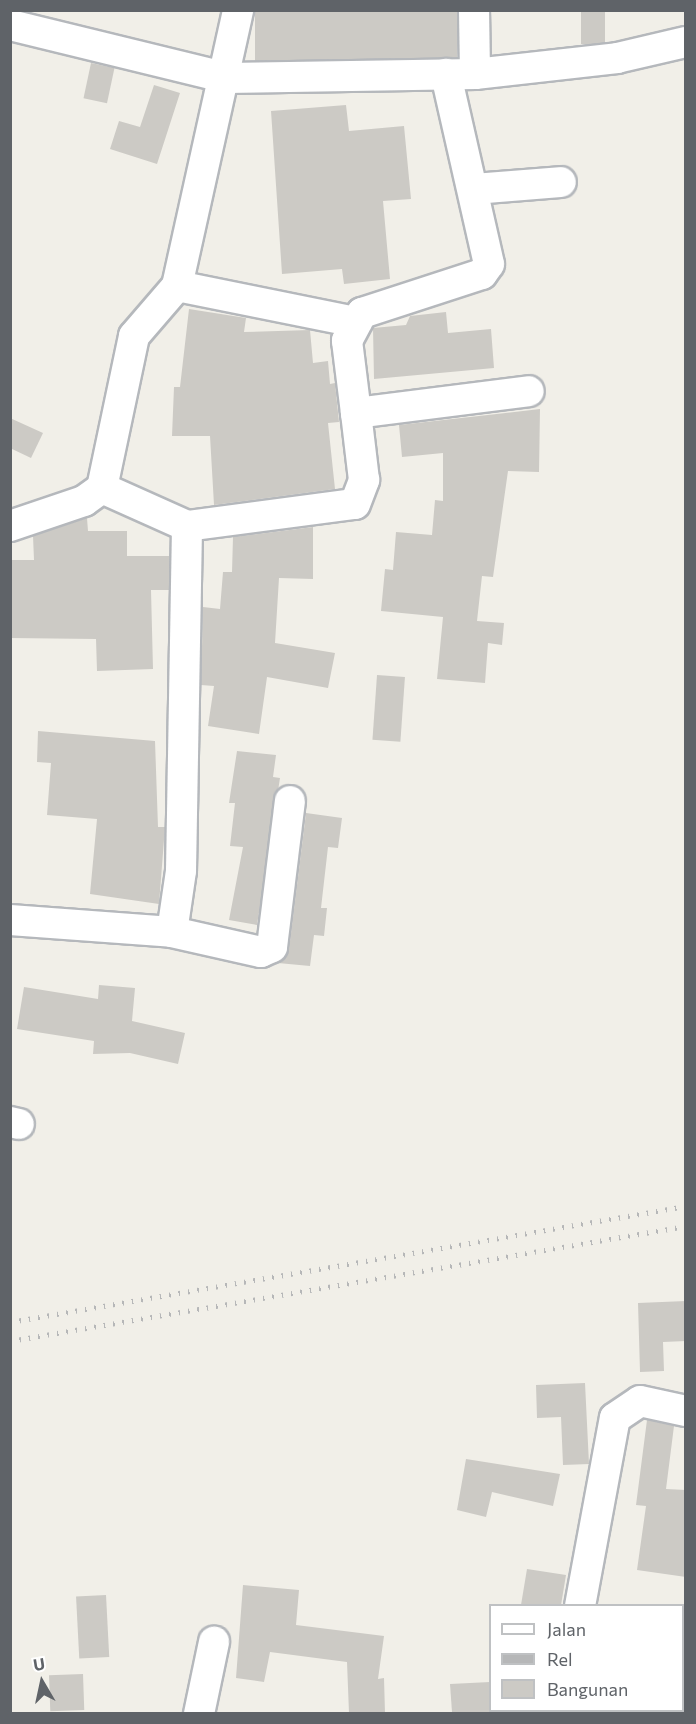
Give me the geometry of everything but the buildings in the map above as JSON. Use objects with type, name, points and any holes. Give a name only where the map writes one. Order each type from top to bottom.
[{"type":"street","points":[[10,526],[84,501],[102,488],[134,336],[177,286],[227,78],[238,10]]},
{"type":"street","points":[[102,488],[187,526],[355,504],[364,480],[347,341],[356,321],[374,306],[482,274],[489,264],[473,189],[460,74],[474,10]]},
{"type":"street","points":[[10,25],[227,78],[460,74],[617,58],[686,42]]},
{"type":"street","points":[[473,189],[561,182]]},
{"type":"street","points":[[177,286],[356,321]]},
{"type":"street","points":[[356,412],[529,391]]},
{"type":"street","points":[[172,932],[181,871],[187,526]]},
{"type":"street","points":[[10,920],[172,932],[261,952],[272,947],[290,801]]},
{"type":"street","points":[[586,1604],[615,1418],[640,1401],[686,1411]]},
{"type":"street","points":[[199,1713],[214,1642]]},
{"type":"railway","points":[[10,1322],[686,1206]]},
{"type":"railway","points":[[10,1341],[686,1226]]}]
